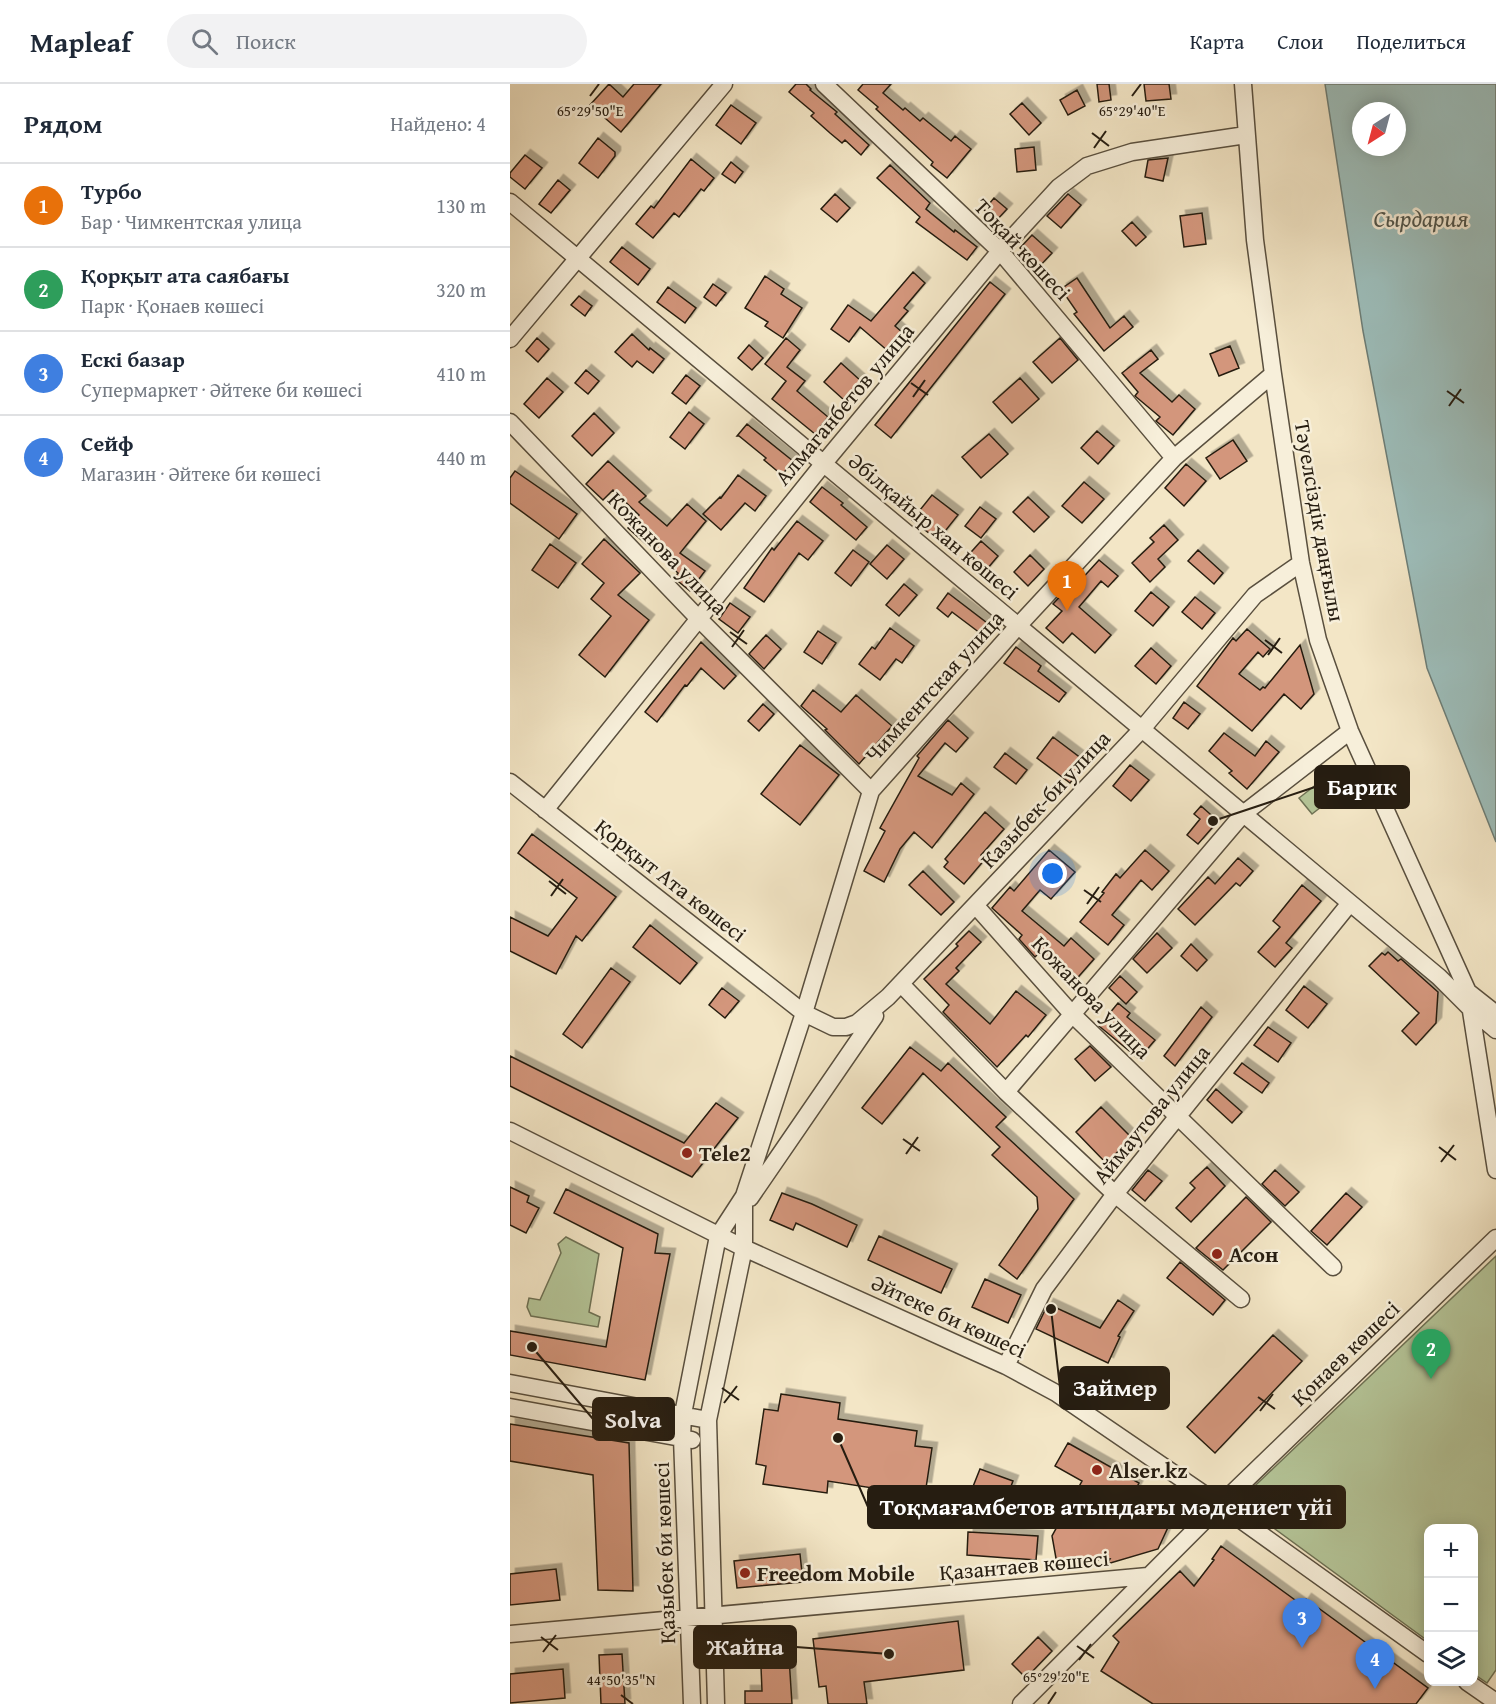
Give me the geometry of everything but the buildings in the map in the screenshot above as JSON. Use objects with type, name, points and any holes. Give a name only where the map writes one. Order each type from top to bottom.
[{"type":"street","points":[[510,339],[724,84]]},
{"type":"street","name":"Тоқай көшесі","points":[[824,84],[1000,251],[1173,458]]},
{"type":"street","name":"Тәуелсіздік даңғылы","points":[[1243,84],[1255,240],[1273,374],[1301,563],[1318,640],[1350,731],[1468,992],[1496,1170]]},
{"type":"street","name":"Алмаганбетов улица","points":[[545,810],[824,463],[1000,251],[1059,187],[1087,165],[1132,152],[1246,135]]},
{"type":"street","name":"Әбілқайыр хан көшесі","points":[[510,202],[1439,977]]},
{"type":"street","name":"Чимкентская улица","points":[[804,1013],[871,790],[1173,458],[1273,374]]},
{"type":"street","name":"Кожанова улица","points":[[510,422],[698,618],[871,790]]},
{"type":"street","name":"Казыбек-би улица","points":[[804,1013],[833,1027],[846,1027],[857,1023],[888,997],[1142,729],[1255,595],[1301,563]]},
{"type":"street","points":[[1006,1092],[1243,814],[1350,731]]},
{"type":"street","name":"Қорқыт Ата көшесі","points":[[510,782],[804,1013]]},
{"type":"street","name":"Аймаутова улица","points":[[1006,1366],[1044,1289],[1115,1194],[1350,903]]},
{"type":"street","name":"Кожанова улица","points":[[975,906],[1072,1014],[1334,1267]]},
{"type":"street","points":[[1439,977],[1468,992],[1496,1014]]},
{"type":"street","points":[[1439,977],[1496,1030]]},
{"type":"street","points":[[901,984],[1006,1092],[1115,1194],[1241,1299]]},
{"type":"street","points":[[744,1201],[888,997]]},
{"type":"street","name":"Қазыбек би көшесі","points":[[716,1704],[708,1420],[744,1248],[744,1201],[804,1013]]},
{"type":"street","name":"Әйтеке би көшесі","points":[[510,1131],[718,1236],[1006,1366],[1056,1393],[1220,1505],[1424,1651]]},
{"type":"street","name":"Қазыбек би көшесі","points":[[692,1704],[683,1414],[718,1236],[744,1201]]},
{"type":"street","name":"Қонаев көшесі","points":[[1021,1704],[1220,1505],[1496,1238]]},
{"type":"street","points":[[510,1383],[708,1420]]},
{"type":"street","points":[[510,1407],[707,1443]]},
{"type":"street","name":"Қазантаев көшесі","points":[[510,1634],[688,1616],[1148,1576]]},
{"type":"street","points":[[1473,1686],[1496,1702]]},
{"type":"green space","points":[[1331,773],[1344,789],[1312,814],[1299,798]]},
{"type":"green space","points":[[566,1237],[599,1254],[589,1312],[600,1317],[598,1327],[531,1316],[527,1307],[529,1298],[540,1300],[561,1253],[558,1244]]},
{"type":"green space","points":[[1496,1256],[1496,1670],[1487,1683],[1478,1677],[1478,1524],[1424,1524],[1424,1638],[1238,1502]]},
{"type":"water","name":"Сырдария","points":[[1325,84],[1496,84],[1496,842],[1427,668],[1363,331]]},
{"type":"place","name":"Турбо","points":[[1067,611]]},
{"type":"place","name":"Барик","points":[[1213,821]]},
{"type":"place","name":"Tele2","points":[[687,1153]]},
{"type":"place","name":"Асон","points":[[1217,1254]]},
{"type":"place","name":"Займер","points":[[1051,1309]]},
{"type":"place","name":"Solva","points":[[532,1347]]},
{"type":"place","name":"Қорқыт ата саябағы","points":[[1431,1379]]},
{"type":"place","name":"Тоқмағамбетов атындағы мәдениет үйі","points":[[838,1438]]},
{"type":"place","name":"Alser.kz","points":[[1097,1470]]},
{"type":"place","name":"Freedom Mobile","points":[[745,1573]]},
{"type":"place","name":"Ескі базар","points":[[1302,1648]]},
{"type":"place","name":"Жайна","points":[[889,1654]]},
{"type":"place","name":"Сейф","points":[[1375,1689]]}]
